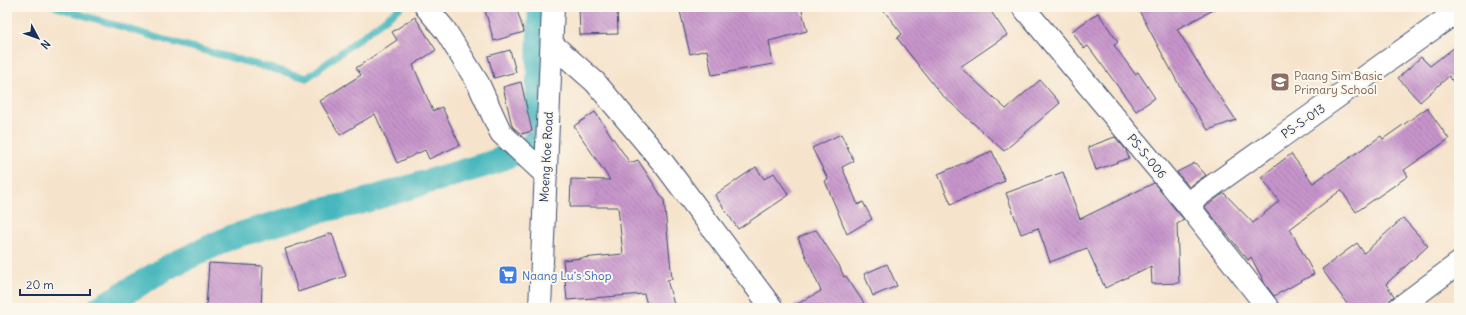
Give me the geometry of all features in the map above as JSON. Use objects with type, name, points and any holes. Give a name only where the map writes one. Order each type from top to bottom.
[{"type":"street","points":[[426,7],[445,30],[478,84],[500,133],[545,174]]},
{"type":"street","name":"Moeng Koe Road","points":[[540,308],[545,174],[554,7]]},
{"type":"street","name":"PS-S-006","points":[[1023,7],[1187,204],[1268,308]]},
{"type":"street","name":"PS-S-013","points":[[1187,204],[1459,10]]},
{"type":"street","points":[[552,44],[595,82],[659,158],[772,308]]},
{"type":"street","points":[[1399,308],[1459,263]]},
{"type":"building","points":[[484,7],[516,7],[524,32],[494,41]]},
{"type":"building","points":[[579,7],[617,7],[618,34],[580,35]]},
{"type":"building","points":[[679,7],[801,7],[807,31],[769,41],[773,64],[712,75],[707,50],[690,54]]},
{"type":"building","points":[[881,7],[988,7],[1007,35],[960,67],[1006,109],[1040,80],[1060,103],[1004,151],[940,93],[897,38],[902,34]]},
{"type":"building","points":[[1137,7],[1219,7],[1177,29],[1236,120],[1208,130],[1184,94]]},
{"type":"building","points":[[1098,13],[1118,42],[1114,45],[1135,74],[1138,72],[1155,98],[1136,111],[1088,46],[1084,49],[1072,31]]},
{"type":"building","points":[[415,17],[436,50],[413,65],[433,111],[442,107],[460,145],[429,159],[425,150],[397,163],[375,114],[340,135],[320,101],[361,75],[356,68],[397,40],[392,32]]},
{"type":"building","points":[[1459,44],[1459,90],[1449,76],[1420,102],[1398,78],[1421,57],[1430,66]]},
{"type":"building","points":[[510,50],[516,72],[494,78],[488,56]]},
{"type":"building","points":[[521,82],[532,131],[521,134],[512,126],[503,87]]},
{"type":"building","points":[[1427,108],[1449,139],[1404,170],[1408,176],[1356,212],[1341,190],[1290,229],[1314,274],[1274,296],[1265,284],[1251,257],[1248,260],[1205,207],[1224,193],[1253,223],[1279,201],[1261,177],[1291,154],[1313,183],[1381,136],[1383,139]]},
{"type":"building","points":[[595,112],[630,163],[638,160],[664,200],[672,279],[667,280],[675,308],[648,308],[644,294],[567,300],[563,260],[623,254],[618,207],[570,207],[571,179],[610,180],[574,126]]},
{"type":"building","points":[[841,134],[854,161],[842,167],[858,205],[863,202],[872,219],[847,234],[825,181],[828,179],[812,148]]},
{"type":"building","points":[[1115,137],[1126,150],[1129,158],[1096,170],[1088,147]]},
{"type":"building","points":[[992,151],[1005,181],[951,204],[938,174]]},
{"type":"building","points":[[1195,163],[1206,175],[1189,187],[1177,172]]},
{"type":"building","points":[[756,167],[764,179],[774,173],[789,195],[738,229],[715,195]]},
{"type":"building","points":[[1063,172],[1080,219],[1154,183],[1184,220],[1177,224],[1179,283],[1152,284],[1151,266],[1105,288],[1087,248],[1050,262],[1038,228],[1021,234],[1006,193]]},
{"type":"building","points":[[1403,218],[1428,246],[1386,284],[1394,296],[1389,302],[1380,308],[1350,308],[1322,269],[1357,243],[1364,253]]},
{"type":"building","points":[[816,230],[839,265],[844,277],[846,276],[867,308],[790,308],[821,291],[798,238]]},
{"type":"building","points":[[332,233],[346,276],[298,292],[285,249]]},
{"type":"building","points":[[209,263],[263,266],[261,308],[206,308]]},
{"type":"building","points":[[887,264],[897,286],[873,296],[864,274]]},
{"type":"waterway","points":[[56,7],[165,40],[307,78],[401,7]]},
{"type":"waterway","points":[[99,308],[170,266],[231,237],[319,211],[357,203],[491,163],[537,144],[540,7]]},
{"type":"place","name":"Paang Sim Basic Primary School","points":[[1280,82]]},
{"type":"place","name":"Naang Lu's Shop","points":[[508,275]]}]
